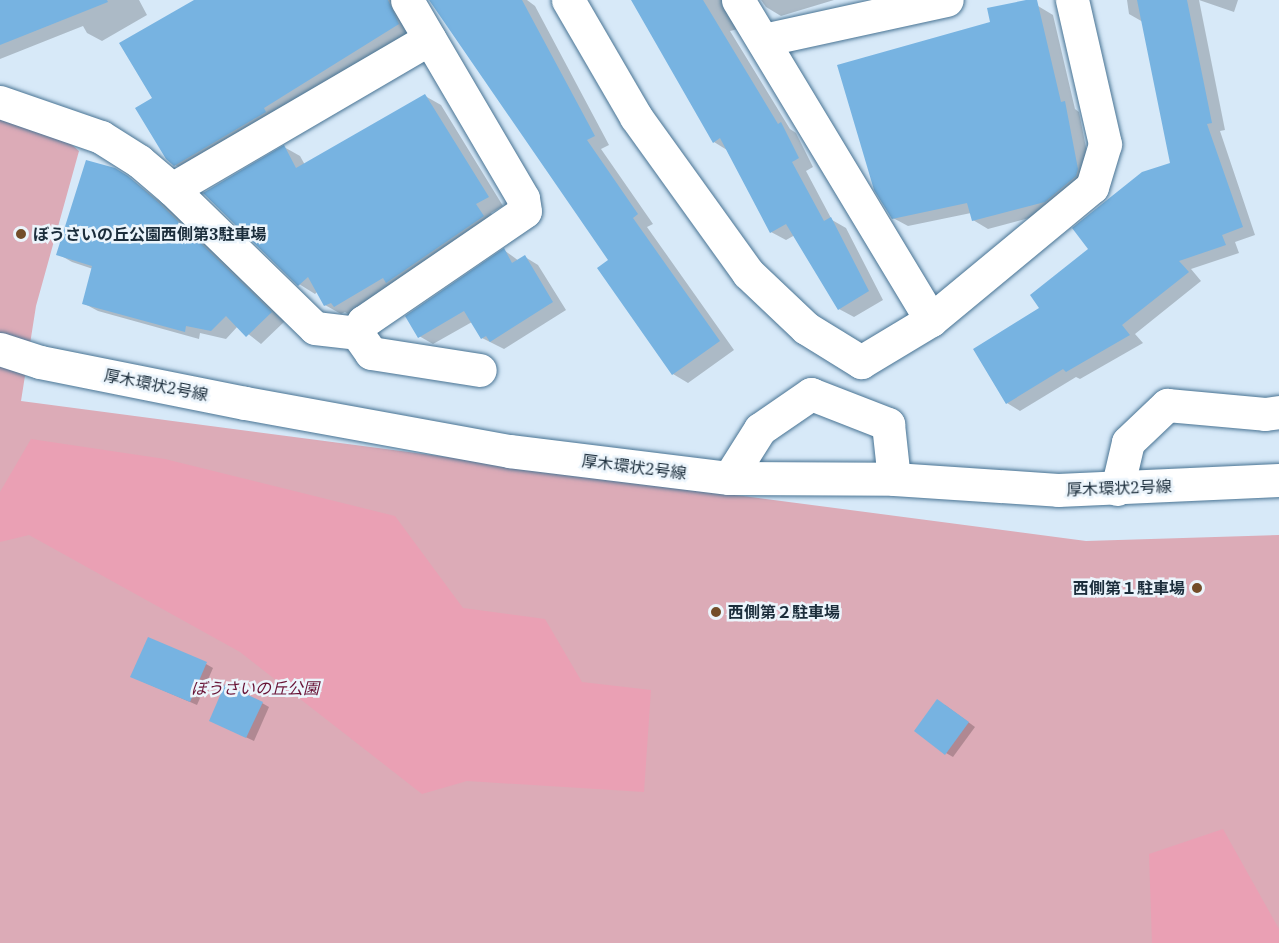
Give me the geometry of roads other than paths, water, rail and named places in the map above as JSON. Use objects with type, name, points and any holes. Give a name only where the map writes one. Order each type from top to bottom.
[{"type":"street","points":[[357,333],[363,322],[525,211],[523,198],[407,0]]},
{"type":"street","points":[[568,0],[636,117],[748,273],[806,328],[861,362],[931,320],[1092,187],[1105,144],[1072,0]]},
{"type":"street","points":[[738,0],[931,320]]},
{"type":"street","points":[[763,40],[947,0]]},
{"type":"street","points":[[172,189],[429,39]]},
{"type":"street","points":[[0,102],[101,137],[139,161],[172,189],[315,327],[357,333],[371,353],[480,370]]},
{"type":"street","name":"厚木環状2号線","points":[[0,349],[40,362],[245,403],[509,451],[729,478],[894,479],[1058,490],[1279,480]]},
{"type":"street","points":[[729,478],[760,429],[811,394],[888,424],[894,479]]},
{"type":"street","points":[[1117,489],[1128,442],[1167,405],[1265,414],[1279,412]]},
{"type":"place","name":"ぼうさいの丘公園西側第3駐車場","points":[[21,234]]},
{"type":"place","name":"西側第１駐車場","points":[[1197,588]]},
{"type":"place","name":"西側第２駐車場","points":[[716,612]]},
{"type":"park label","name":"ぼうさいの丘公園","points":[[255,688]]}]
